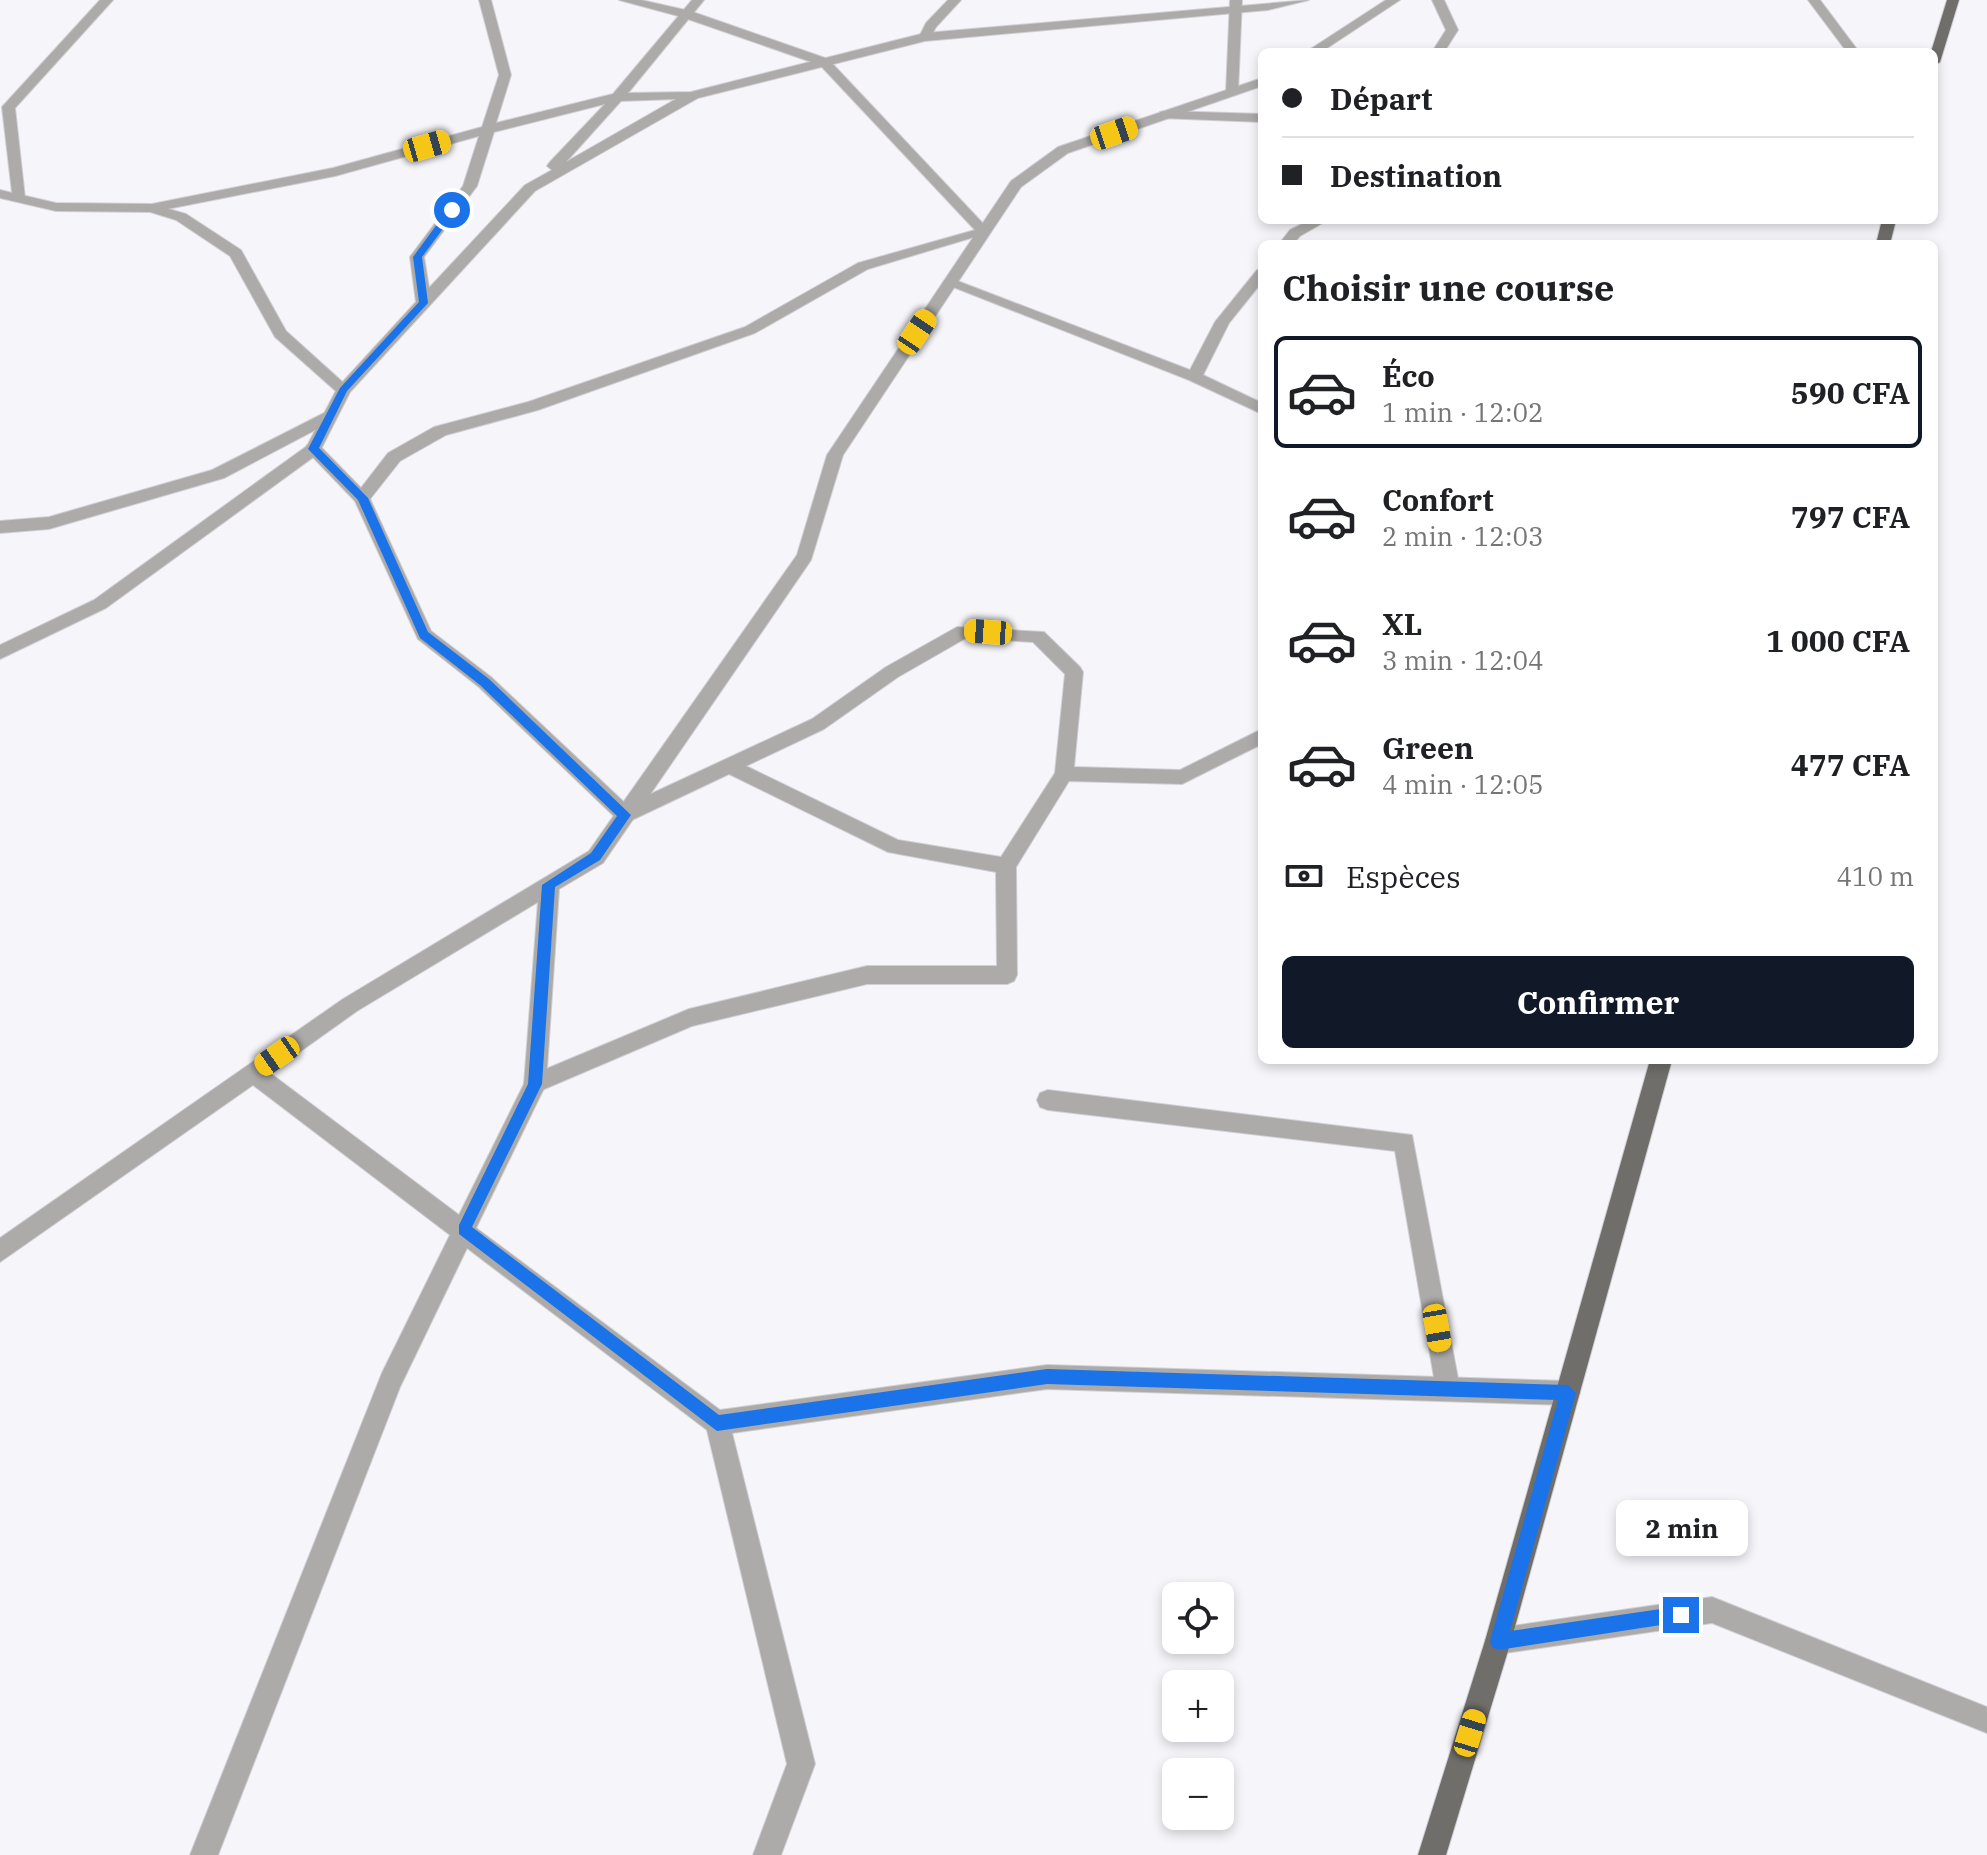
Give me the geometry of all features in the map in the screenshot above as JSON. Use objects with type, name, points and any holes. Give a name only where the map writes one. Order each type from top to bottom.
[{"type":"main road","points":[[1938,49],[1953,0]]},
{"type":"main road","points":[[1432,1855],[1498,1641],[1660,1064]]},
{"type":"street","points":[[18,198],[8,107],[107,0]]},
{"type":"street","points":[[424,303],[417,257],[470,186],[505,75],[485,0]]},
{"type":"street","points":[[625,0],[686,14],[824,62],[984,232]]},
{"type":"street","points":[[0,653],[100,604],[313,449],[343,390],[530,188],[585,136],[698,0]]},
{"type":"street","points":[[925,37],[930,26],[955,0]]},
{"type":"street","points":[[0,194],[56,207],[152,208],[335,172],[617,97],[693,95],[925,37],[1236,4],[1303,0]]},
{"type":"street","points":[[1318,48],[1394,0]]},
{"type":"street","points":[[1438,0],[1452,30],[1441,48]]},
{"type":"street","points":[[1814,0],[1850,48]]},
{"type":"street","points":[[1232,92],[1236,4]]},
{"type":"street","points":[[0,1251],[350,1005],[596,857],[805,556],[835,455],[1016,184],[1063,150],[1258,83]]},
{"type":"street","points":[[530,188],[693,95]]},
{"type":"street","points":[[1165,115],[1258,118]]},
{"type":"street","points":[[152,208],[181,217],[236,253],[280,334],[343,390]]},
{"type":"street","points":[[1289,240],[1295,233],[1313,224]]},
{"type":"street","points":[[362,498],[394,457],[440,431],[533,406],[750,330],[863,266],[984,232]]},
{"type":"street","points":[[1194,377],[1222,322],[1258,278]]},
{"type":"street","points":[[950,283],[1194,377],[1258,407]]},
{"type":"street","points":[[0,527],[49,523],[218,474],[330,415]]},
{"type":"street","points":[[313,449],[362,498],[424,635],[485,682],[625,815]]},
{"type":"street","points":[[535,1084],[689,1018],[867,975],[1007,975],[1006,866],[1064,774],[1074,672],[1038,636],[963,631],[892,672],[818,724],[625,815]]},
{"type":"street","points":[[1064,774],[1182,777],[1258,738]]},
{"type":"street","points":[[729,766],[895,847],[1006,866]]},
{"type":"street","points":[[204,1855],[390,1381],[535,1084],[549,885]]},
{"type":"street","points":[[253,1073],[717,1423],[801,1764],[767,1855]]},
{"type":"street","points":[[1048,1100],[1404,1142],[1448,1389]]},
{"type":"street","points":[[717,1423],[1047,1377],[1568,1393]]},
{"type":"street","points":[[1498,1641],[1712,1610],[1987,1720]]},
{"type":"route","points":[[452,210],[417,257],[424,303],[343,390],[313,449],[362,498],[424,635],[485,682],[625,815],[596,857],[549,885],[535,1084],[464,1230],[717,1423],[1047,1377],[1568,1393],[1498,1641],[1681,1615]]}]
